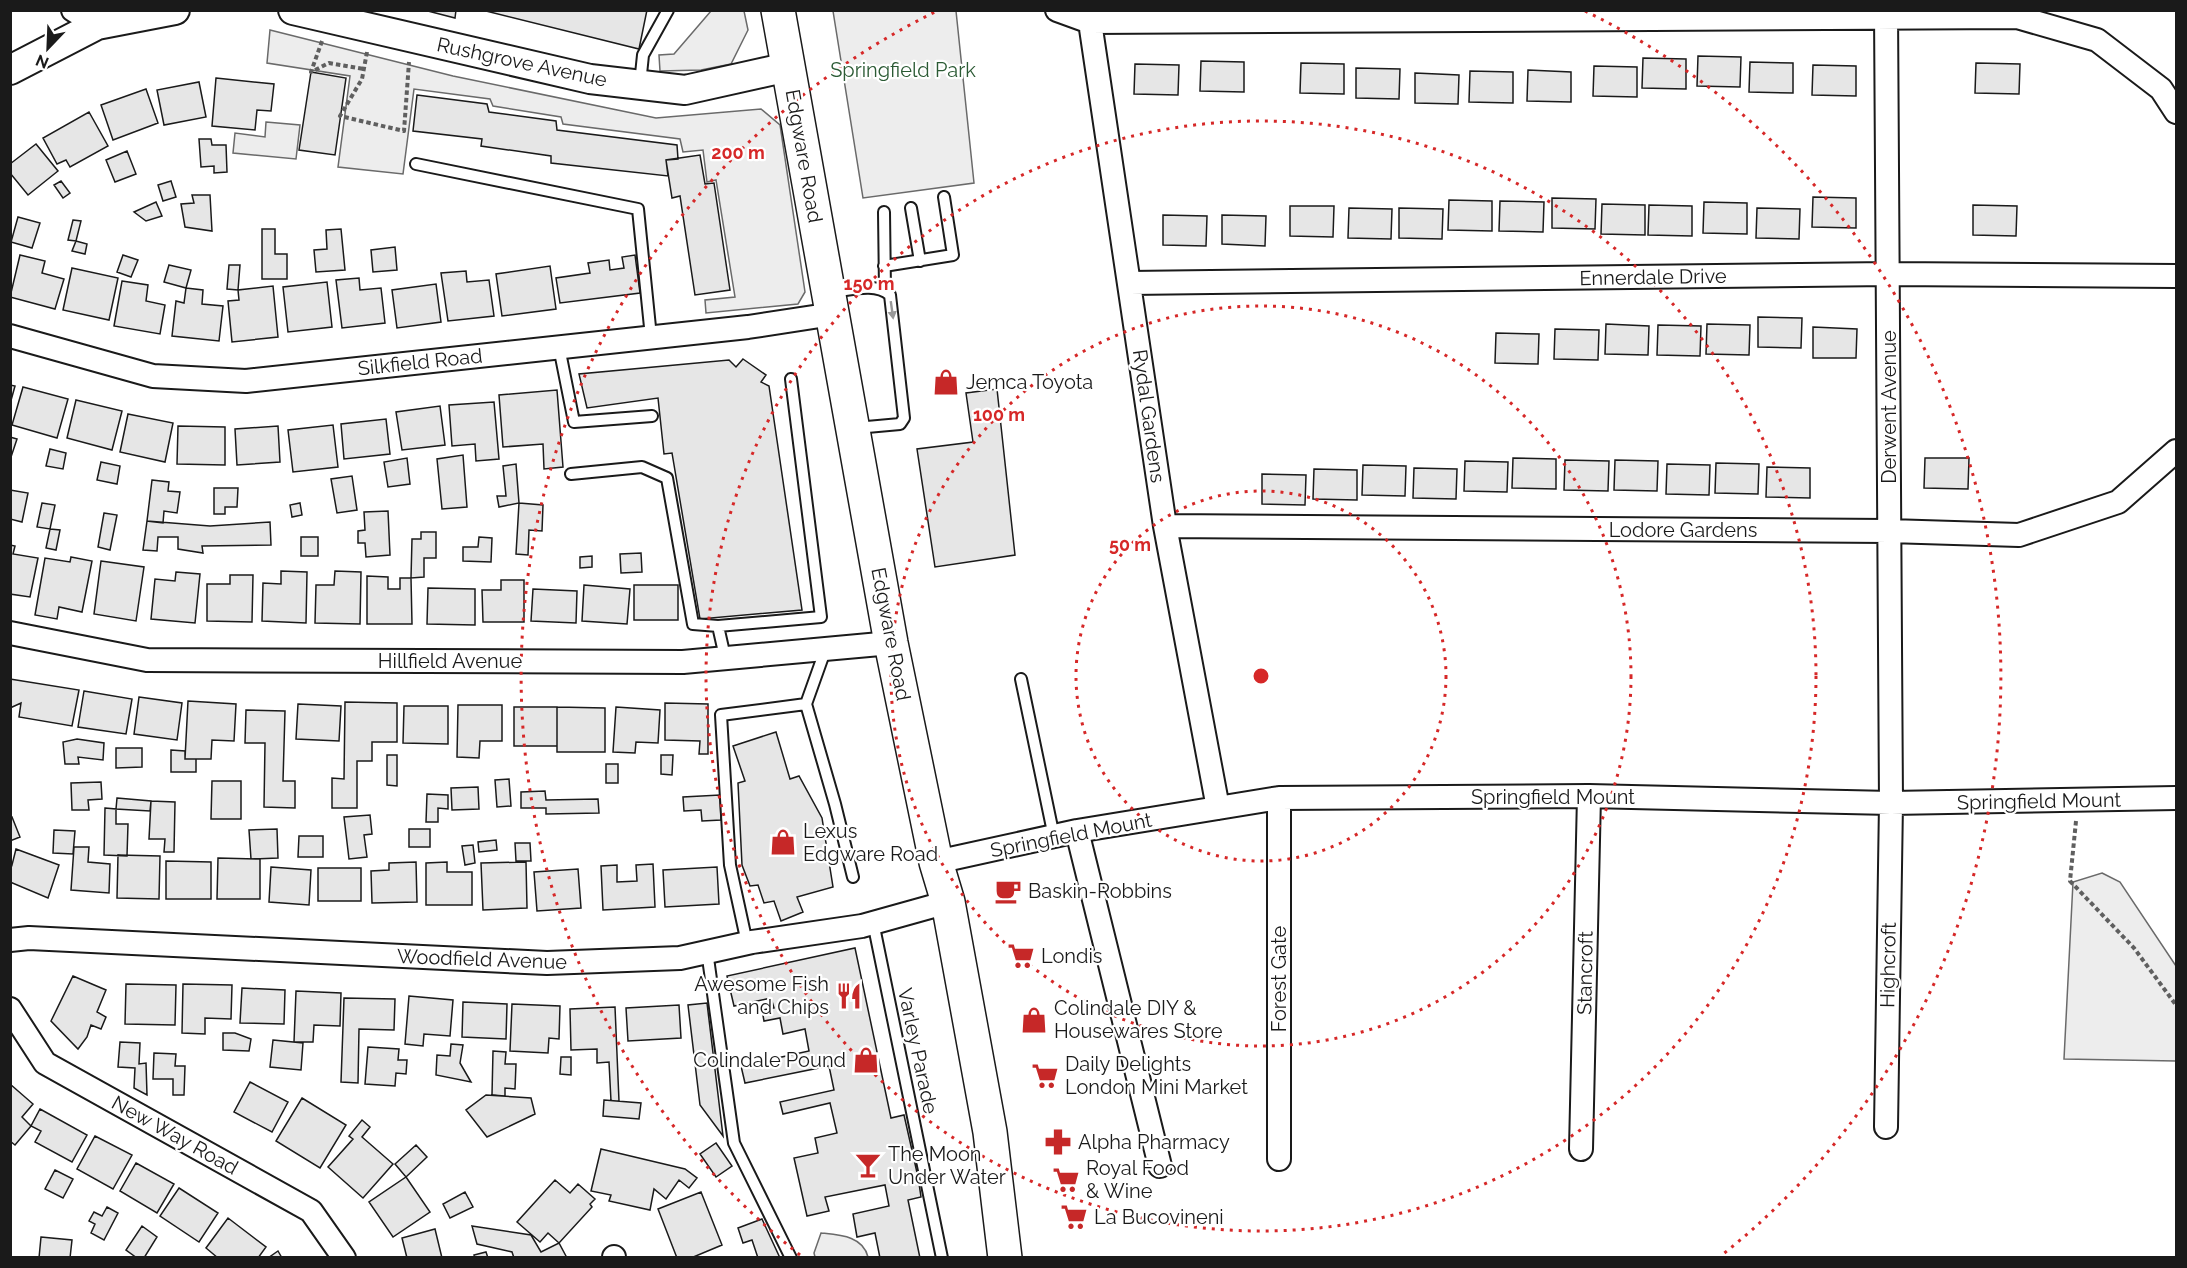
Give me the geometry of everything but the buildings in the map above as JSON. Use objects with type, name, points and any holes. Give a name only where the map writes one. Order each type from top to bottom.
[{"type":"main road","name":"Edgware Road","points":[[778,10],[891,643],[936,862],[948,902],[990,1132],[1005,1257]]},
{"type":"street","name":"Rushgrove Avenue","points":[[293,10],[590,80],[685,90],[788,67]]},
{"type":"street","points":[[1058,10],[1090,22],[1886,15],[2018,18],[2097,39],[2162,89],[2176,112]]},
{"type":"street","points":[[10,70],[85,18],[163,12]]},
{"type":"street","name":"Derwent Avenue","points":[[1886,15],[1891,803]]},
{"type":"street","name":"Rydal Gardens","points":[[1090,22],[1165,526],[1218,808]]},
{"type":"street","name":"Ennerdale Drive","points":[[1130,283],[1889,274],[2176,276]]},
{"type":"street","name":"Silkfield Road","points":[[10,336],[153,376],[246,381],[748,327],[831,303]]},
{"type":"street","name":"Lodore Gardens","points":[[1165,526],[1889,531],[2019,535],[2118,502],[2176,451]]},
{"type":"street","name":"Hillfield Avenue","points":[[10,633],[147,660],[683,662],[891,643]]},
{"type":"street","name":"Springfield Mount","points":[[936,862],[1077,831],[1279,798],[1589,796],[1891,803],[2176,798]]},
{"type":"street","name":"Stancroft","points":[[1581,1149],[1589,796]]},
{"type":"street","name":"Forest Gate","points":[[1279,798],[1279,1159]]},
{"type":"street","name":"Highcroft","points":[[1886,1127],[1891,803]]},
{"type":"street","points":[[1077,831],[1160,1166]]},
{"type":"street","name":"Woodfield Avenue","points":[[10,940],[29,938],[547,963],[680,958],[707,951],[873,922],[948,902]]},
{"type":"street","name":"New Way Road","points":[[10,1009],[45,1063],[311,1211],[344,1257]]},
{"type":"lane","points":[[640,84],[643,55],[668,10]]},
{"type":"lane","points":[[416,164],[638,209],[651,337]]},
{"type":"lane","points":[[884,266],[953,255],[944,197]]},
{"type":"lane","points":[[911,208],[920,261]]},
{"type":"lane","points":[[884,212],[885,290]]},
{"type":"lane","points":[[831,303],[875,288],[885,290],[891,295],[904,418],[900,424],[854,428]]},
{"type":"lane","points":[[559,347],[574,423],[652,416]]},
{"type":"lane","points":[[571,474],[642,467],[667,478],[693,624],[718,626],[821,617],[791,379]]},
{"type":"lane","points":[[718,626],[725,657]]},
{"type":"lane","points":[[826,648],[806,704],[836,804],[853,877]]},
{"type":"lane","points":[[1021,679],[1054,837]]},
{"type":"lane","points":[[747,944],[730,866],[721,715],[806,704]]},
{"type":"lane","name":"Varley Parade","points":[[873,922],[942,1257]]},
{"type":"lane","points":[[707,951],[734,1143],[791,1257]]},
{"type":"path","points":[[325,18],[321,43],[311,72],[329,63],[364,69]]},
{"type":"path","points":[[372,28],[362,79],[340,116],[404,131],[409,64],[418,39]]},
{"type":"path","points":[[2078,801],[2070,881],[2134,948],[2176,1005]]},
{"type":"green space","points":[[711,11],[744,11],[748,30],[731,64],[701,70],[660,71],[659,55],[674,54]]},
{"type":"green space","name":"Springfield Park","points":[[833,11],[956,11],[974,183],[863,198]]},
{"type":"green space","points":[[270,30],[453,76],[656,118],[761,109],[780,125],[805,292],[798,304],[706,313],[705,300],[735,297],[716,180],[707,182],[703,150],[683,152],[680,139],[563,124],[561,117],[493,106],[490,99],[414,89],[403,174],[338,167],[350,76],[267,63]]},
{"type":"green space","points":[[266,122],[300,125],[296,159],[233,153],[235,133],[265,137]]},
{"type":"green space","points":[[2102,873],[2120,882],[2176,966],[2176,1061],[2064,1059],[2073,882]]},
{"type":"green space","points":[[821,1233],[843,1236],[856,1241],[868,1257],[815,1257],[814,1253]]},
{"type":"place","name":"Jemca Toyota","points":[[946,382]]},
{"type":"place","name":"Lexus Edgware Road","points":[[783,842]]},
{"type":"place","name":"Baskin-Robbins","points":[[1008,891]]},
{"type":"place","name":"Londis","points":[[1021,956]]},
{"type":"place","name":"Awesome Fish and Chips","points":[[849,996]]},
{"type":"place","name":"Colindale DIY & Housewares Store","points":[[1034,1020]]},
{"type":"place","name":"Colindale Pound","points":[[866,1060]]},
{"type":"place","name":"Daily Delights London Mini Market","points":[[1045,1076]]},
{"type":"place","name":"Alpha Pharmacy","points":[[1058,1142]]},
{"type":"place","name":"The Moon Under Water","points":[[868,1165]]},
{"type":"place","name":"Royal Food & Wine","points":[[1066,1180]]},
{"type":"place","name":"La Bucovineni","points":[[1074,1217]]}]
